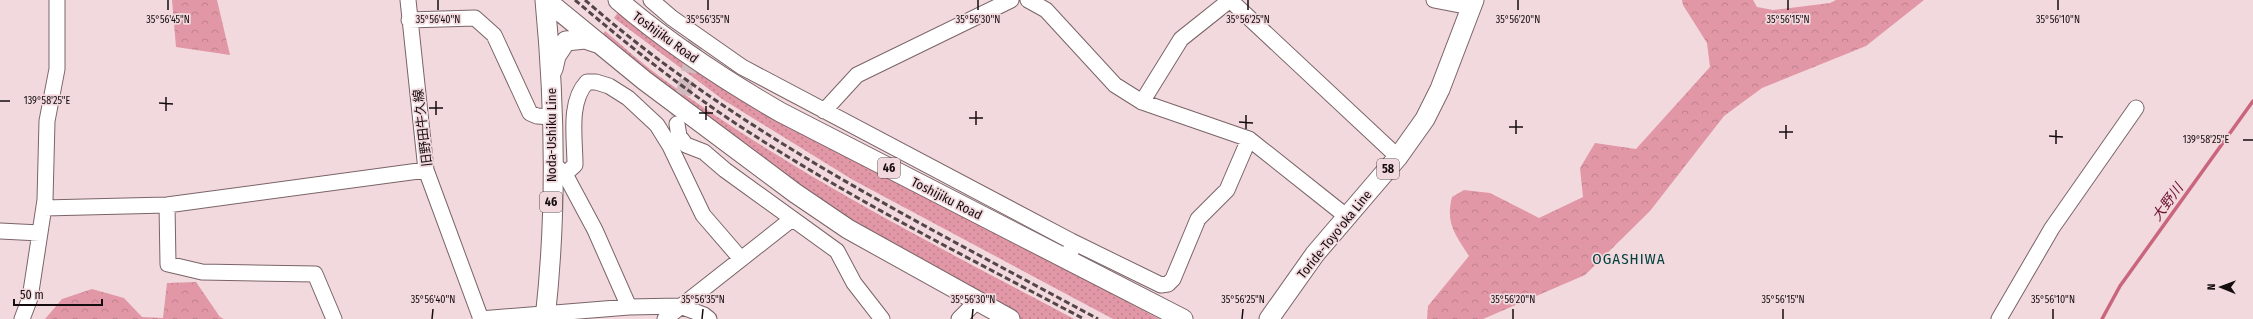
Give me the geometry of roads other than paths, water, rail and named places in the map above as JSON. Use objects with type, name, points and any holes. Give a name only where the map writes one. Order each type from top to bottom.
[{"type":"main road","name":"46","points":[[546,0],[701,124],[795,193],[848,229],[1010,319]]},
{"type":"main road","name":"Noda-Ushiku Line","points":[[545,316],[550,250],[559,168],[552,117],[546,0]]},
{"type":"main road","name":"Toshijiku Road","points":[[618,0],[681,49],[733,84],[826,136],[1067,261],[1183,319]]},
{"type":"main road","name":"Toride-Toyo'oka Line","points":[[1269,319],[1315,254],[1398,157],[1425,119],[1440,89],[1472,3]]},
{"type":"main road","points":[[551,84],[556,56],[566,41],[585,38],[598,43]]},
{"type":"street","points":[[23,316],[30,298],[44,208],[47,121],[56,69],[57,0]]},
{"type":"street","name":"旧野田牛久線","points":[[408,0],[426,170],[480,319]]},
{"type":"street","points":[[651,0],[742,67],[1071,241],[1161,285],[1168,284],[1173,279],[1198,220],[1227,190],[1249,139]]},
{"type":"street","points":[[665,0],[695,23],[697,35]]},
{"type":"street","points":[[824,110],[857,75],[1011,0]]},
{"type":"street","points":[[1028,0],[1046,10],[1115,85],[1142,102],[1249,139],[1346,216]]},
{"type":"street","points":[[1142,102],[1181,39],[1230,0],[1398,157]]},
{"type":"street","points":[[1434,0],[1472,3]]},
{"type":"street","points":[[409,20],[475,18],[494,35],[530,113],[537,116],[552,117]]},
{"type":"street","points":[[629,307],[595,230],[559,168],[575,164],[576,99],[581,88],[587,82],[596,82],[609,86],[628,98],[657,126],[670,146],[703,215],[740,259]]},
{"type":"street","points":[[1999,319],[2049,234],[2136,108]]},
{"type":"street","points":[[677,124],[679,136],[686,145],[704,152],[725,170],[837,252],[854,283],[882,319]]},
{"type":"street","points":[[44,208],[167,206],[426,170]]},
{"type":"street","points":[[167,206],[168,264],[202,272],[315,274],[334,319]]},
{"type":"street","points":[[665,319],[792,219]]},
{"type":"street","points":[[0,231],[40,233]]},
{"type":"street","points":[[1067,261],[1071,252],[1071,241]]},
{"type":"street","points":[[958,319],[977,301]]},
{"type":"street","points":[[480,319],[545,316],[629,307],[680,306],[704,315],[709,319]]},
{"type":"waterway","name":"大野川","points":[[2102,319],[2120,286],[2253,101]]},
{"type":"tunnel","points":[[678,117],[697,35]]},
{"type":"railway","points":[[575,0],[630,46],[668,75],[726,117],[769,145],[813,172],[947,247],[1084,319]]},
{"type":"railway","points":[[585,0],[644,48],[705,93],[768,135],[832,174],[898,211],[1098,319]]},
{"type":"district","name":"OGASHIWA","points":[[1629,259]]}]
